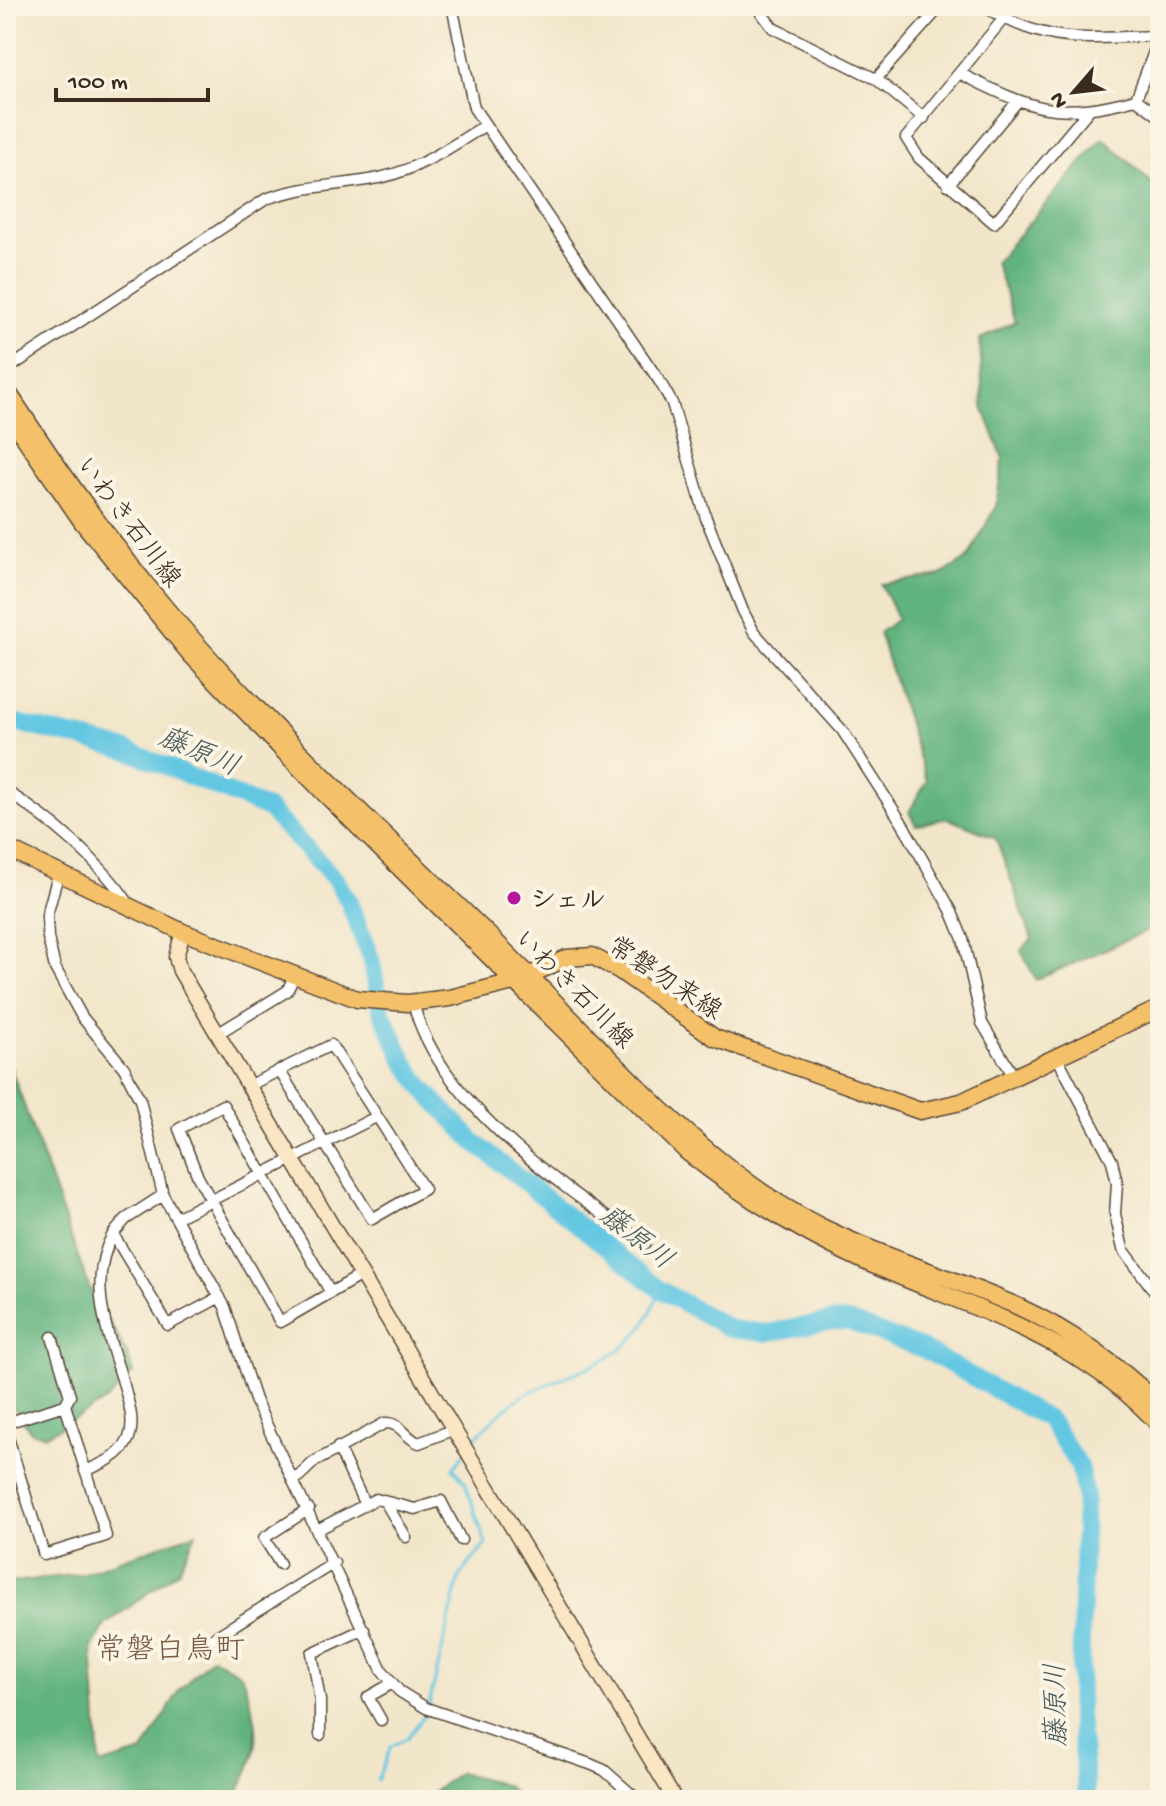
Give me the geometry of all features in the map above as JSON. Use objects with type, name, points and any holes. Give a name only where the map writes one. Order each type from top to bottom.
[{"type":"main road","name":"いわき石川線","points":[[6,389],[105,532],[200,647],[523,978],[691,1138],[766,1195],[875,1249],[1024,1309],[1103,1356],[1160,1405]]},
{"type":"main road","name":"いわき石川線","points":[[6,411],[83,523],[190,654],[392,860],[523,978],[661,1129],[750,1198],[865,1261],[998,1313],[1068,1349],[1131,1397],[1160,1426]]},
{"type":"main road","name":"常磐勿来線","points":[[6,848],[183,932],[357,999],[410,1002],[450,998],[523,978],[567,958],[592,956],[620,971],[688,1023],[715,1038],[920,1111],[961,1102],[1160,1008]]},
{"type":"street","points":[[452,6],[466,83],[484,126],[672,403],[706,518],[743,611],[754,632],[842,730],[902,823],[951,910],[963,939],[982,1023],[1014,1077]]},
{"type":"street","points":[[756,6],[773,28],[876,79],[924,118]]},
{"type":"street","points":[[876,79],[941,6]]},
{"type":"street","points":[[984,6],[1004,18],[1054,37],[1089,41],[1160,36],[1136,99]]},
{"type":"street","points":[[1004,18],[906,138],[919,158],[994,223],[1088,111]]},
{"type":"street","points":[[961,74],[1017,102],[1088,111],[1136,99]]},
{"type":"street","points":[[1136,99],[1160,117]]},
{"type":"street","points":[[948,185],[1017,102]]},
{"type":"street","points":[[6,370],[266,199],[288,191],[383,177],[421,165],[484,126]]},
{"type":"street","points":[[6,791],[70,840],[116,885],[133,910]]},
{"type":"street","points":[[58,875],[47,915],[48,938],[55,968],[82,1017],[124,1068],[140,1100],[163,1195],[220,1297],[250,1388],[391,1684],[428,1708],[604,1770],[638,1800]]},
{"type":"street","points":[[183,932],[177,965],[675,1800]]},
{"type":"street","points":[[217,1034],[287,991],[294,977]]},
{"type":"street","points":[[410,1002],[429,1049],[465,1097],[561,1184],[645,1244]]},
{"type":"street","points":[[248,1086],[279,1070],[331,1045],[424,1189],[372,1219],[279,1070]]},
{"type":"street","points":[[1057,1057],[1112,1161],[1117,1183],[1115,1214],[1123,1249],[1160,1299]]},
{"type":"street","points":[[331,1293],[223,1105],[179,1129],[211,1201],[280,1322],[331,1293],[363,1274]]},
{"type":"street","points":[[176,1218],[376,1117]]},
{"type":"street","points":[[85,1471],[103,1464],[124,1448],[132,1421],[100,1291],[102,1260],[113,1234],[126,1219],[163,1195]]},
{"type":"street","points":[[113,1234],[168,1325],[220,1297]]},
{"type":"street","points":[[6,1423],[65,1405],[70,1396],[52,1337]]},
{"type":"street","points":[[6,1431],[44,1555],[106,1536],[65,1405]]},
{"type":"street","points":[[295,1480],[314,1462],[385,1423],[397,1424],[419,1443],[452,1430]]},
{"type":"street","points":[[338,1447],[365,1505]]},
{"type":"street","points":[[384,1500],[406,1537]]},
{"type":"street","points":[[319,1529],[365,1505],[384,1500],[415,1509],[441,1501],[461,1540]]},
{"type":"street","points":[[280,1564],[264,1538],[309,1509]]},
{"type":"street","points":[[201,1642],[212,1639],[334,1563]]},
{"type":"street","points":[[320,1735],[320,1700],[312,1653],[364,1629]]},
{"type":"street","points":[[381,1720],[368,1697],[391,1684]]},
{"type":"green space","points":[[1103,138],[1160,190],[1160,980],[1153,928],[1036,980],[1021,951],[1032,939],[996,838],[947,818],[916,825],[909,812],[927,781],[879,633],[897,619],[881,584],[941,575],[968,558],[996,506],[1003,459],[983,407],[980,339],[1015,322],[995,262]]},
{"type":"green space","points":[[6,1055],[89,1287],[127,1353],[133,1373],[107,1400],[46,1435],[31,1432],[6,1397]]},
{"type":"green space","points":[[196,1533],[179,1570],[105,1625],[92,1648],[100,1765],[143,1752],[180,1689],[212,1657],[241,1674],[256,1724],[250,1765],[234,1800],[6,1800],[6,1583],[81,1574]]},
{"type":"green space","points":[[459,1772],[507,1786],[520,1800],[423,1800]]},
{"type":"waterway","name":"藤原川","points":[[6,720],[127,750],[268,809],[335,879],[348,900],[371,959],[382,1013],[405,1062],[423,1088],[474,1142],[659,1289],[730,1329],[766,1333],[833,1321],[850,1322],[923,1349],[1049,1420],[1079,1466],[1085,1495],[1079,1715],[1087,1800]]},
{"type":"waterway","points":[[470,1445],[497,1416],[522,1396],[592,1366],[626,1345],[651,1313],[659,1289]]},
{"type":"waterway","points":[[429,1705],[460,1575],[486,1544],[465,1482],[453,1468],[463,1455]]},
{"type":"waterway","points":[[377,1781],[391,1746],[407,1738],[427,1712]]},
{"type":"place","name":"シェル","points":[[514,898]]},
{"type":"district","name":"常磐白鳥町","points":[[170,1648]]}]
